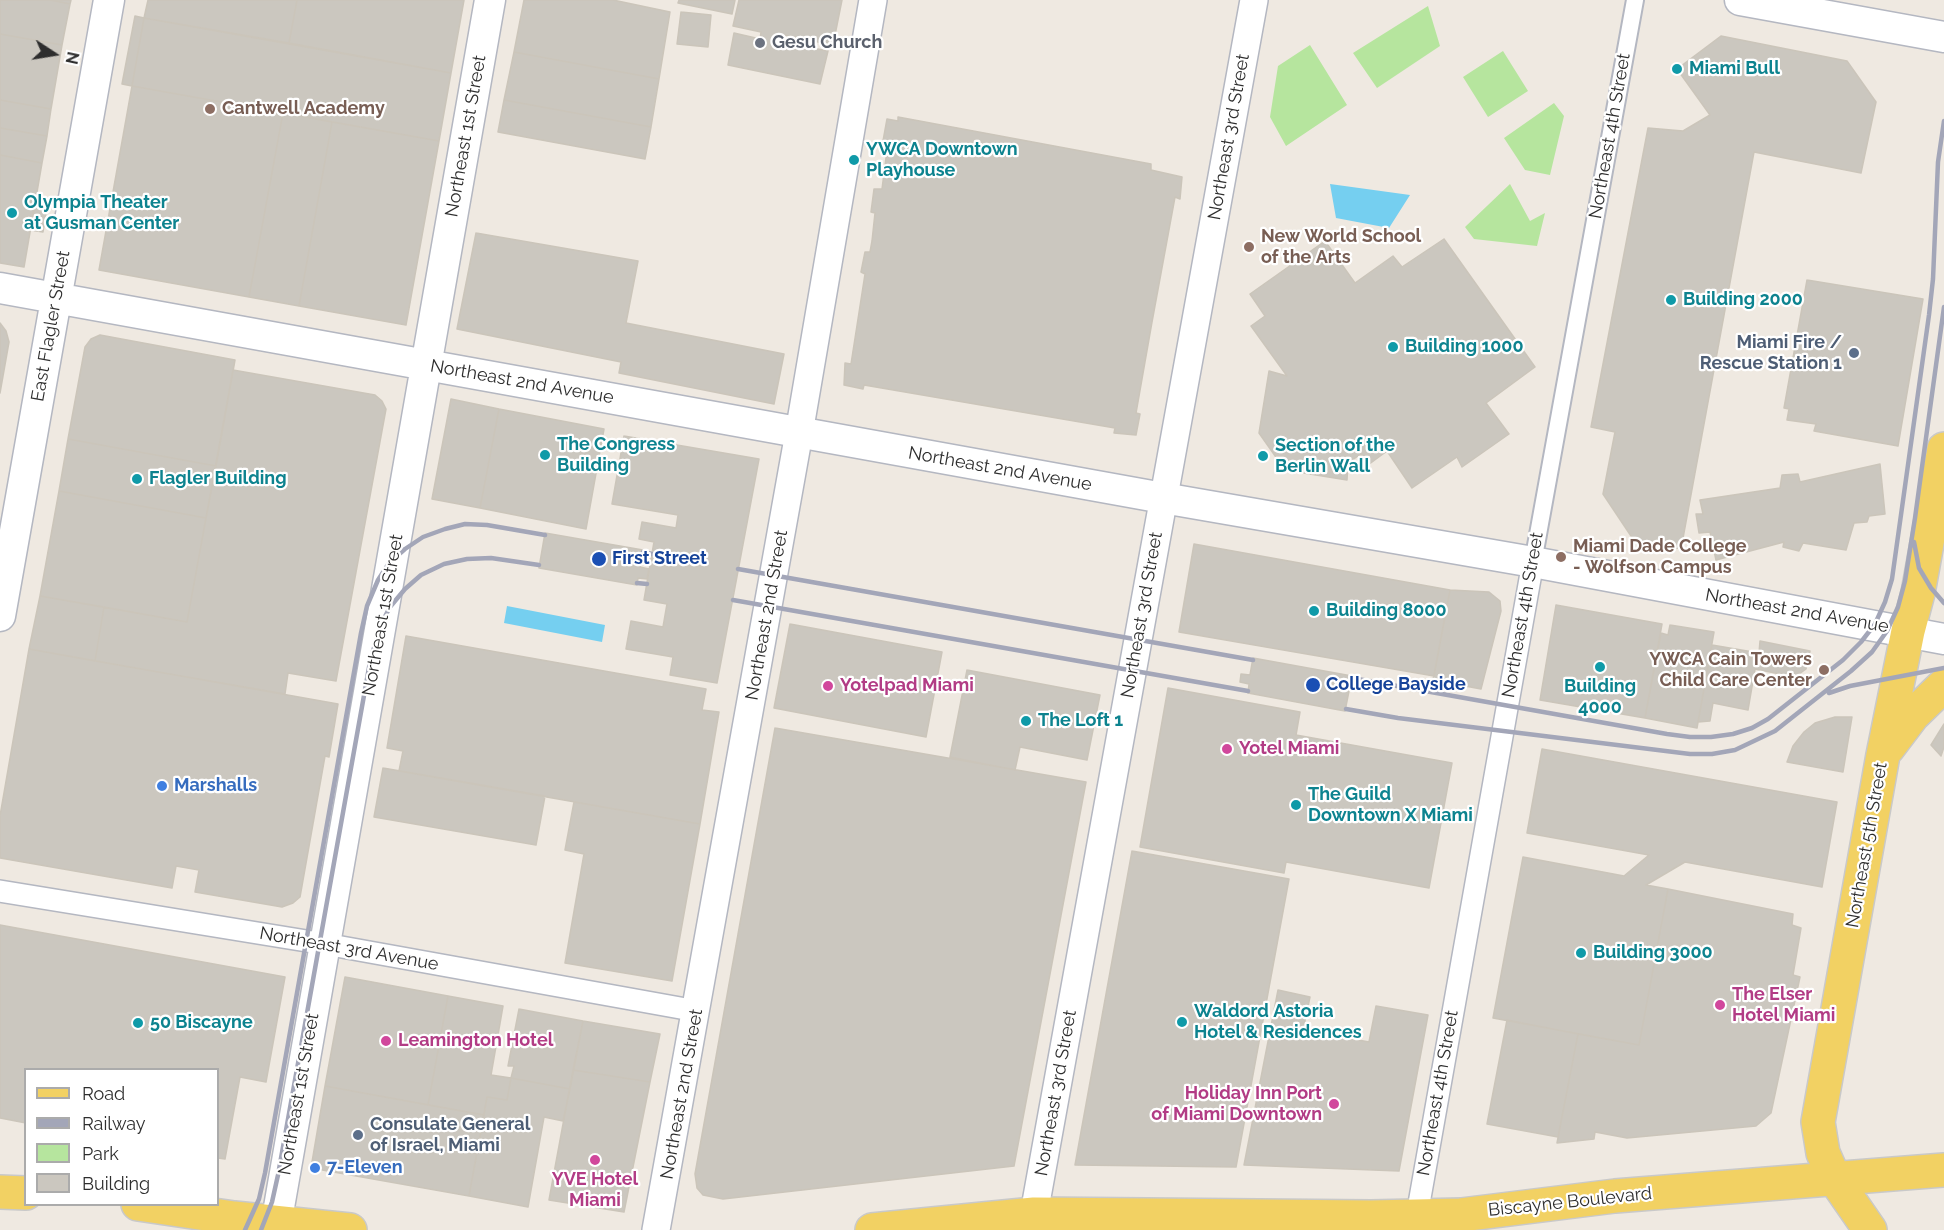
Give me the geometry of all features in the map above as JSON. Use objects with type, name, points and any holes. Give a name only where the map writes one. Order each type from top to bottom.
[{"type":"main road","name":"East Flagler Street","points":[[0,616],[109,0]]},
{"type":"main road","name":"Northeast 1st Street","points":[[275,1226],[490,0]]},
{"type":"main road","points":[[1740,0],[1944,37]]},
{"type":"main road","name":"Northeast 2nd Avenue","points":[[0,288],[799,433],[1533,562],[1944,639]]},
{"type":"main road","name":"Northeast 5th Street","points":[[1870,1230],[1834,1178],[1823,1153],[1818,1122],[1883,755],[1918,593],[1944,448]]},
{"type":"main road","points":[[1883,755],[1913,715],[1944,685]]},
{"type":"main road","name":"Biscayne Boulevard","points":[[872,1230],[1032,1222],[1416,1223],[1461,1215],[1615,1196],[1944,1170]]},
{"type":"main road","points":[[0,1192],[24,1193]]},
{"type":"main road","points":[[150,1206],[275,1226],[350,1230]]},
{"type":"street","name":"Northeast 2nd Street","points":[[656,1230],[799,433],[873,0]]},
{"type":"street","name":"Northeast 3rd Street","points":[[1032,1222],[1254,0]]},
{"type":"street","name":"Northeast 4th Street","points":[[1416,1223],[1635,0]]},
{"type":"street","name":"Northeast 3rd Avenue","points":[[0,891],[325,944],[697,1011]]},
{"type":"green space","points":[[1428,6],[1440,46],[1377,88],[1353,53]]},
{"type":"green space","points":[[1310,45],[1347,105],[1286,146],[1270,117],[1278,66]]},
{"type":"green space","points":[[1503,51],[1528,91],[1488,117],[1463,77]]},
{"type":"green space","points":[[1554,103],[1564,116],[1550,175],[1525,170],[1504,138]]},
{"type":"green space","points":[[1510,184],[1530,221],[1545,213],[1537,246],[1474,239],[1465,227]]},
{"type":"water","points":[[1330,184],[1410,195],[1389,228],[1336,218]]},
{"type":"water","points":[[507,606],[605,625],[602,642],[504,623]]},
{"type":"building","points":[[0,0],[50,0],[70,4],[62,45],[0,34]]},
{"type":"building","points":[[50,0],[71,0],[70,4]]},
{"type":"building","points":[[148,0],[297,0],[289,43],[144,18]]},
{"type":"building","points":[[297,0],[464,0],[451,73],[289,43]]},
{"type":"building","points":[[524,0],[613,0],[670,12],[659,79],[514,52]]},
{"type":"building","points":[[679,0],[735,0],[732,14],[678,3]]},
{"type":"building","name":"Gesu Church","points":[[739,0],[842,0],[833,45],[779,34],[777,41],[828,51],[820,84],[728,65],[734,33],[760,39],[761,32],[733,26]]},
{"type":"building","points":[[681,12],[711,15],[708,47],[677,44]]},
{"type":"building","points":[[135,16],[144,18],[132,86],[122,84]]},
{"type":"building","points":[[144,18],[451,73],[439,141],[132,86]]},
{"type":"building","points":[[0,34],[62,45],[51,109],[0,100]]},
{"type":"building","name":"Building 2000","points":[[1721,36],[1847,61],[1876,102],[1861,173],[1754,152],[1681,549],[1633,539],[1603,494],[1615,432],[1591,427],[1648,128],[1683,131],[1710,115],[1677,69]]},
{"type":"building","points":[[514,52],[659,79],[651,127],[504,100]]},
{"type":"building","points":[[132,86],[283,113],[249,297],[99,270]]},
{"type":"building","points":[[0,100],[51,109],[47,136],[0,128]]},
{"type":"building","points":[[504,100],[651,127],[645,159],[498,132]]},
{"type":"building","points":[[283,113],[332,122],[299,306],[249,297]]},
{"type":"building","points":[[898,117],[1151,164],[1151,170],[1182,177],[1180,199],[1175,197],[1152,322],[1136,413],[1140,414],[1136,435],[1114,433],[1115,428],[864,385],[863,389],[844,385],[845,363],[851,364],[865,274],[861,272],[865,252],[870,252],[872,241],[875,213],[871,212],[874,189],[882,189],[888,142],[883,141],[887,119],[898,121]]},
{"type":"building","points":[[332,122],[439,141],[406,325],[299,306]]},
{"type":"building","points":[[0,128],[47,136],[42,163],[0,155]]},
{"type":"building","points":[[0,155],[42,163],[24,267],[0,263]]},
{"type":"building","points":[[36,198],[48,201],[43,232],[30,230]]},
{"type":"building","points":[[476,233],[638,261],[626,323],[784,354],[774,404],[619,373],[621,362],[457,329]]},
{"type":"building","name":"Building 1000","points":[[1444,239],[1535,367],[1486,403],[1509,434],[1462,467],[1457,457],[1412,488],[1387,451],[1368,465],[1361,454],[1348,463],[1347,480],[1285,470],[1259,433],[1269,371],[1287,376],[1251,326],[1265,316],[1250,294],[1325,241],[1355,283],[1393,256],[1402,267]]},
{"type":"building","name":"Miami Fire / Rescue Station 1","points":[[1807,280],[1923,299],[1898,446],[1814,431],[1816,424],[1787,420],[1789,409],[1784,408]]},
{"type":"building","points":[[0,323],[6,331],[9,342],[0,393]]},
{"type":"building","points":[[100,335],[235,360],[216,466],[68,439],[85,347],[91,339]]},
{"type":"building","points":[[233,370],[375,395],[386,409],[336,681],[288,673],[285,694],[95,661],[104,607],[187,622]]},
{"type":"building","points":[[451,399],[499,409],[480,508],[432,499]]},
{"type":"building","name":"The Congress Building","points":[[499,409],[604,429],[586,529],[480,508]]},
{"type":"building","points":[[624,436],[759,459],[717,683],[670,675],[673,657],[626,649],[631,621],[663,627],[667,604],[644,600],[654,542],[639,539],[642,522],[676,528],[678,515],[612,504]]},
{"type":"building","name":"Flagler Building","points":[[68,439],[216,466],[206,518],[59,491]]},
{"type":"building","points":[[1880,464],[1885,514],[1869,516],[1867,522],[1854,523],[1846,550],[1803,543],[1799,551],[1783,547],[1784,542],[1716,560],[1710,532],[1699,533],[1696,514],[1703,514],[1700,500],[1780,488],[1782,475],[1798,474],[1800,482]]},
{"type":"building","points":[[59,491],[206,518],[187,622],[40,596]]},
{"type":"building","points":[[545,533],[643,550],[640,567],[649,569],[647,579],[638,578],[637,585],[539,568]]},
{"type":"building","name":"Building 8000","points":[[1194,544],[1450,590],[1434,676],[1179,632]]},
{"type":"building","points":[[1450,590],[1489,592],[1500,601],[1501,611],[1481,689],[1433,680]]},
{"type":"building","points":[[40,596],[104,607],[95,661],[29,649]]},
{"type":"building","name":"Building 4000","points":[[1556,605],[1662,624],[1645,718],[1540,700]]},
{"type":"building","points":[[790,624],[942,652],[926,737],[774,708]]},
{"type":"building","points":[[1670,625],[1714,632],[1697,728],[1645,718],[1661,633],[1668,635]]},
{"type":"building","points":[[406,636],[706,689],[702,710],[719,712],[700,824],[399,771],[403,751],[387,748]]},
{"type":"building","points":[[1760,641],[1810,651],[1806,669],[1795,677],[1755,669],[1748,710],[1713,703],[1710,721],[1698,722],[1712,645],[1759,653]]},
{"type":"building","name":"Marshalls","points":[[29,649],[338,704],[329,757],[325,756],[300,897],[293,903],[282,907],[195,892],[199,870],[176,866],[172,888],[0,858],[0,816]]},
{"type":"building","points":[[1253,658],[1352,676],[1345,711],[1248,693],[1249,684],[1240,682],[1241,674],[1250,675]]},
{"type":"building","name":"The Loft 1","points":[[967,670],[1100,695],[1087,760],[1020,747],[1015,770],[950,757]]},
{"type":"building","name":"The Guild Downtown X Miami","points":[[1168,688],[1300,712],[1296,735],[1452,763],[1429,888],[1286,862],[1284,873],[1140,847]]},
{"type":"building","points":[[1835,717],[1852,717],[1843,772],[1787,762],[1793,746],[1804,732],[1815,723]]},
{"type":"building","points":[[1944,724],[1944,747],[1941,756],[1931,745]]},
{"type":"building","points":[[775,728],[1086,782],[1014,1166],[723,1199],[703,1195],[697,1188],[695,1174]]},
{"type":"building","name":"Building 3000","points":[[1542,749],[1837,802],[1822,887],[1685,862],[1646,885],[1668,889],[1639,1045],[1493,1018],[1523,857],[1624,876],[1649,855],[1527,833]]},
{"type":"building","points":[[383,768],[545,796],[536,845],[374,817]]},
{"type":"building","points":[[574,802],[700,824],[672,981],[565,963],[584,854],[565,850]]},
{"type":"building","name":"Waldord Astoria Hotel & Residences","points":[[1132,851],[1289,879],[1236,1167],[1075,1165]]},
{"type":"building","name":"The Elser Hotel Miami","points":[[1668,889],[1793,914],[1792,925],[1801,928],[1793,975],[1800,977],[1771,1113],[1756,1126],[1627,1138],[1595,1132],[1594,1139],[1557,1143],[1578,1034],[1639,1045]]},
{"type":"building","name":"50 Biscayne","points":[[0,925],[285,977],[266,1082],[240,1077],[225,1159],[219,1158],[219,1068],[24,1068],[24,1123],[0,1118]]},
{"type":"building","name":"Leamington Hotel","points":[[345,977],[448,996],[428,1105],[325,1086]]},
{"type":"building","name":"Holiday Inn Port of Miami Downtown","points":[[1278,990],[1310,997],[1303,1030],[1369,1042],[1376,1006],[1428,1015],[1399,1171],[1244,1165]]},
{"type":"building","points":[[448,996],[503,1006],[491,1075],[511,1078],[507,1100],[487,1097],[484,1115],[428,1105]]},
{"type":"building","points":[[519,1009],[583,1021],[570,1089],[511,1078],[514,1066],[508,1066]]},
{"type":"building","points":[[1507,1020],[1578,1034],[1558,1137],[1487,1124]]},
{"type":"building","points":[[583,1021],[660,1034],[650,1082],[573,1070]]},
{"type":"building","name":"YVE Hotel Miami","points":[[573,1070],[650,1082],[624,1212],[549,1200]]},
{"type":"building","points":[[511,1078],[570,1089],[563,1121],[544,1117],[528,1207],[469,1196],[487,1097],[507,1100]]},
{"type":"building","points":[[325,1086],[484,1115],[469,1196],[311,1168]]},
{"type":"railway","points":[[1352,678],[1667,734],[1711,737],[1733,734],[1752,728],[1768,719],[1843,660],[1875,624],[1892,579],[1929,315],[1933,279],[1938,162],[1944,121]]},
{"type":"railway","points":[[1346,709],[1398,718],[1690,754],[1712,754],[1735,750],[1775,731],[1872,652],[1887,631],[1898,607],[1905,581],[1915,518],[1944,307]]},
{"type":"railway","points":[[245,1230],[259,1199],[265,1173],[361,633],[367,606],[378,580],[389,563],[405,549],[423,537],[445,529],[465,524],[487,525],[545,535]]},
{"type":"railway","points":[[1914,542],[1919,568],[1931,588],[1944,603]]},
{"type":"railway","points":[[643,552],[652,554]]},
{"type":"railway","points":[[261,1230],[272,1202],[278,1175],[370,662],[380,626],[390,607],[405,589],[421,575],[444,564],[467,559],[491,558],[539,565]]},
{"type":"railway","points":[[738,569],[1253,660]]},
{"type":"railway","points":[[637,583],[647,584]]},
{"type":"railway","points":[[733,600],[1248,691]]},
{"type":"railway","points":[[1829,693],[1850,686],[1944,668]]},
{"type":"place","name":"Gesu Church","points":[[760,43]]},
{"type":"place","name":"Miami Bull","points":[[1677,69]]},
{"type":"place","name":"Cantwell Academy","points":[[210,109]]},
{"type":"place","name":"YWCA Downtown Playhouse","points":[[854,160]]},
{"type":"place","name":"Olympia Theater at Gusman Center","points":[[12,213]]},
{"type":"place","name":"New World School of the Arts","points":[[1249,247]]},
{"type":"place","name":"Building 2000","points":[[1671,300]]},
{"type":"place","name":"Building 1000","points":[[1393,347]]},
{"type":"place","name":"Miami Fire / Rescue Station 1","points":[[1854,353]]},
{"type":"place","name":"The Congress Building","points":[[545,455]]},
{"type":"place","name":"Section of the Berlin Wall","points":[[1263,456]]},
{"type":"place","name":"Flagler Building","points":[[137,479]]},
{"type":"place","name":"Miami Dade College - Wolfson Campus","points":[[1561,557]]},
{"type":"place","name":"First Street","points":[[599,559]]},
{"type":"place","name":"Building 8000","points":[[1314,611]]},
{"type":"place","name":"Building 4000","points":[[1600,667]]},
{"type":"place","name":"YWCA Cain Towers Child Care Center","points":[[1824,670]]},
{"type":"place","name":"College Bayside","points":[[1313,685]]},
{"type":"place","name":"Yotelpad Miami","points":[[828,686]]},
{"type":"place","name":"The Loft 1","points":[[1026,721]]},
{"type":"place","name":"Yotel Miami","points":[[1227,749]]},
{"type":"place","name":"Marshalls","points":[[162,786]]},
{"type":"place","name":"The Guild Downtown X Miami","points":[[1296,805]]},
{"type":"place","name":"Building 3000","points":[[1581,953]]},
{"type":"place","name":"The Elser Hotel Miami","points":[[1720,1005]]},
{"type":"place","name":"Waldord Astoria Hotel & Residences","points":[[1182,1022]]},
{"type":"place","name":"50 Biscayne","points":[[138,1023]]},
{"type":"place","name":"Leamington Hotel","points":[[386,1041]]},
{"type":"place","name":"Holiday Inn Port of Miami Downtown","points":[[1334,1104]]},
{"type":"place","name":"Consulate General of Israel, Miami","points":[[358,1135]]},
{"type":"place","name":"YVE Hotel Miami","points":[[595,1160]]},
{"type":"place","name":"7-Eleven","points":[[315,1168]]}]
